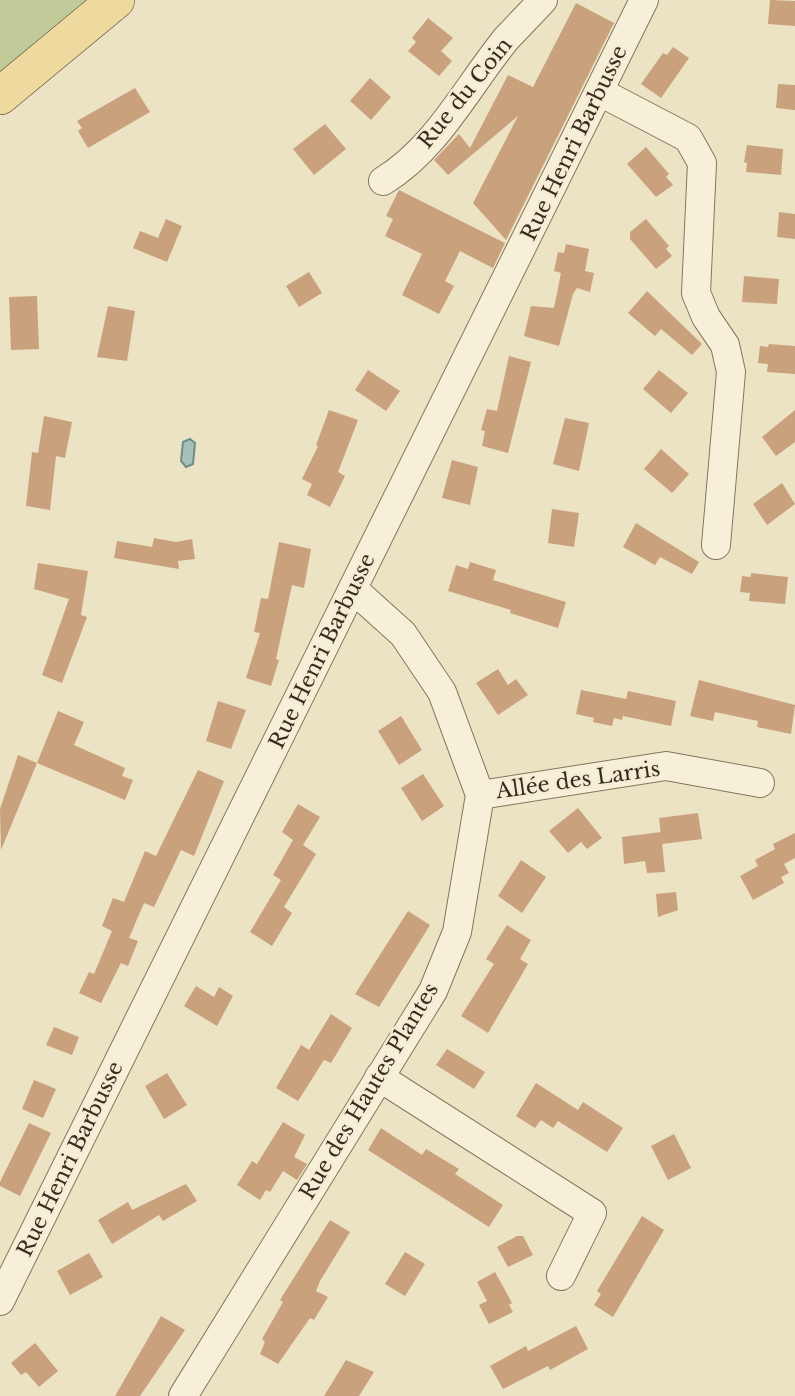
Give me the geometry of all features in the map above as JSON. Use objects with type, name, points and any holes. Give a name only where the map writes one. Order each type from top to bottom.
[{"type":"main road","points":[[0,96],[116,0]]},
{"type":"street","name":"Rue du Coin","points":[[383,181],[401,170],[446,121],[507,38],[543,0]]},
{"type":"street","name":"Rue Henri Barbusse","points":[[0,1301],[644,0]]},
{"type":"street","points":[[600,93],[688,138],[702,163],[696,293],[706,317],[725,345],[731,372],[716,545]]},
{"type":"street","name":"Rue des Hautes Plantes","points":[[183,1396],[433,991],[457,932],[480,795],[442,692],[404,634],[353,589]]},
{"type":"street","name":"Allée des Larris","points":[[480,795],[666,766],[760,783]]},
{"type":"street","points":[[379,1077],[592,1213],[561,1276]]},
{"type":"green space","points":[[0,0],[103,0],[0,84]]},
{"type":"water","points":[[190,439],[195,443],[193,464],[186,467],[181,461],[183,442]]},
{"type":"building","points":[[770,0],[795,1],[795,26],[768,24]]},
{"type":"building","points":[[576,3],[614,23],[506,240],[473,203],[518,116],[448,175],[434,160],[459,134],[470,148],[508,75],[533,87]]},
{"type":"building","points":[[428,18],[453,38],[441,51],[452,61],[439,76],[408,51],[416,42],[412,38]]},
{"type":"building","points":[[673,47],[689,58],[661,98],[641,84],[663,53],[667,55]]},
{"type":"building","points":[[370,78],[391,97],[371,120],[350,101]]},
{"type":"building","points":[[778,84],[795,85],[795,110],[776,108]]},
{"type":"building","points":[[135,88],[150,112],[88,148],[78,131],[82,128],[77,121]]},
{"type":"building","points":[[325,124],[346,149],[314,175],[293,149]]},
{"type":"building","points":[[747,145],[783,149],[781,175],[746,172],[747,163],[744,162]]},
{"type":"building","points":[[646,147],[669,174],[666,177],[673,185],[656,197],[627,164]]},
{"type":"building","points":[[399,190],[505,243],[493,268],[460,251],[445,281],[454,286],[439,314],[402,295],[422,254],[385,236],[393,219],[386,216]]},
{"type":"building","points":[[779,212],[795,214],[795,239],[777,237]]},
{"type":"building","points":[[166,219],[182,226],[167,262],[133,248],[140,231],[158,238]]},
{"type":"building","points":[[646,219],[669,246],[666,249],[672,256],[656,269],[630,239],[630,232]]},
{"type":"building","points":[[566,244],[589,249],[585,271],[594,273],[590,292],[577,288],[573,294],[559,346],[524,336],[531,306],[554,308],[561,273],[554,271],[558,252],[564,253]]},
{"type":"building","points":[[309,272],[322,293],[299,307],[286,286]]},
{"type":"building","points":[[744,276],[779,279],[777,304],[742,302]]},
{"type":"building","points":[[647,291],[702,344],[692,355],[661,329],[655,336],[628,313]]},
{"type":"building","points":[[37,296],[39,349],[11,350],[9,297]]},
{"type":"building","points":[[108,306],[135,311],[127,361],[97,357]]},
{"type":"building","points":[[769,344],[795,346],[795,374],[767,372],[768,364],[758,363],[760,346],[768,347]]},
{"type":"building","points":[[509,356],[531,362],[508,453],[482,446],[485,431],[481,430],[487,409],[497,411]]},
{"type":"building","points":[[368,370],[400,391],[386,411],[355,390]]},
{"type":"building","points":[[659,370],[688,393],[671,413],[643,389]]},
{"type":"building","points":[[329,410],[358,420],[338,472],[345,476],[330,507],[307,495],[312,484],[302,479],[318,446],[316,445]]},
{"type":"building","points":[[795,410],[795,442],[776,456],[762,437]]},
{"type":"building","points":[[44,416],[72,422],[65,458],[56,456],[50,510],[26,506],[32,452],[38,453]]},
{"type":"building","points":[[565,418],[589,423],[579,471],[553,464]]},
{"type":"building","points":[[661,449],[689,474],[672,493],[644,469]]},
{"type":"building","points":[[452,460],[478,467],[470,505],[442,498]]},
{"type":"building","points":[[782,483],[795,504],[767,525],[753,504]]},
{"type":"building","points":[[552,509],[579,513],[574,547],[548,543]]},
{"type":"building","points":[[636,523],[699,562],[692,574],[660,557],[655,565],[623,547]]},
{"type":"building","points":[[154,538],[176,542],[192,539],[195,559],[178,561],[179,569],[114,558],[117,541],[152,547]]},
{"type":"building","points":[[279,542],[311,549],[304,588],[292,585],[276,659],[279,660],[271,686],[246,678],[260,633],[254,632],[261,598],[268,599]]},
{"type":"building","points":[[470,562],[496,570],[493,580],[566,602],[558,628],[448,591],[456,565],[468,569]]},
{"type":"building","points":[[38,563],[88,571],[81,615],[87,617],[62,683],[42,675],[69,599],[34,589]]},
{"type":"building","points":[[751,573],[788,577],[785,604],[749,601],[750,593],[740,592],[742,576],[751,577]]},
{"type":"building","points":[[498,669],[508,685],[516,679],[528,695],[498,715],[476,683]]},
{"type":"building","points":[[699,680],[795,705],[791,734],[757,727],[758,721],[715,712],[713,721],[690,716]]},
{"type":"building","points":[[581,690],[626,699],[628,691],[676,701],[671,726],[623,716],[622,720],[614,718],[612,726],[593,722],[594,718],[576,714]]},
{"type":"building","points":[[218,701],[246,710],[231,749],[206,741]]},
{"type":"building","points":[[58,711],[84,722],[74,745],[125,768],[122,776],[133,780],[125,800],[37,763]]},
{"type":"building","points":[[401,716],[422,750],[399,765],[378,731]]},
{"type":"building","points":[[18,755],[37,763],[1,850],[0,809]]},
{"type":"building","points":[[198,770],[224,781],[194,856],[181,850],[154,907],[144,903],[129,938],[138,941],[128,966],[121,963],[101,1003],[79,993],[89,972],[94,974],[112,931],[102,926],[113,898],[124,902],[145,851],[156,856]]},
{"type":"building","points":[[423,774],[444,806],[422,821],[401,788]]},
{"type":"building","points":[[298,804],[320,817],[303,845],[316,854],[284,907],[292,913],[272,946],[250,932],[281,880],[273,875],[293,840],[282,832]]},
{"type":"building","points":[[578,808],[602,838],[587,849],[581,842],[568,853],[549,831]]},
{"type":"building","points":[[698,813],[702,839],[662,844],[659,818]]},
{"type":"building","points":[[661,832],[665,872],[647,873],[645,861],[624,864],[622,837]]},
{"type":"building","points":[[795,833],[795,858],[784,864],[789,873],[781,877],[784,883],[753,900],[740,876],[758,866],[755,860],[775,849],[773,844]]},
{"type":"building","points":[[521,860],[546,877],[522,913],[498,896]]},
{"type":"building","points":[[676,892],[678,910],[658,917],[656,894]]},
{"type":"building","points":[[408,911],[430,925],[379,1007],[355,994]]},
{"type":"building","points":[[507,925],[531,940],[520,959],[528,964],[488,1033],[461,1016],[494,964],[486,959]]},
{"type":"building","points":[[196,986],[214,997],[219,987],[233,996],[217,1026],[184,1006]]},
{"type":"building","points":[[331,1014],[352,1028],[331,1063],[324,1060],[298,1101],[276,1088],[301,1045],[309,1050]]},
{"type":"building","points":[[54,1027],[79,1037],[72,1055],[46,1045]]},
{"type":"building","points":[[447,1049],[485,1072],[474,1089],[436,1065]]},
{"type":"building","points":[[167,1073],[187,1105],[164,1119],[145,1086]]},
{"type":"building","points":[[34,1080],[56,1089],[43,1118],[22,1109]]},
{"type":"building","points":[[536,1083],[578,1110],[583,1102],[623,1128],[607,1152],[558,1121],[553,1128],[541,1120],[535,1128],[516,1116]]},
{"type":"building","points":[[283,1122],[305,1135],[294,1157],[307,1164],[297,1180],[283,1171],[270,1192],[266,1190],[260,1200],[237,1185],[252,1161],[257,1164]]},
{"type":"building","points":[[29,1123],[51,1133],[20,1196],[0,1186],[0,1182]]},
{"type":"building","points":[[381,1128],[422,1155],[426,1149],[459,1169],[455,1174],[503,1205],[489,1227],[368,1150]]},
{"type":"building","points":[[674,1134],[691,1168],[668,1180],[651,1146]]},
{"type":"building","points":[[186,1184],[197,1201],[163,1221],[159,1215],[112,1244],[98,1220],[128,1202],[132,1210]]},
{"type":"building","points":[[642,1216],[664,1230],[613,1317],[594,1305],[601,1294],[597,1291]]},
{"type":"building","points":[[330,1220],[350,1232],[316,1291],[328,1297],[314,1320],[310,1318],[278,1364],[260,1354],[265,1342],[262,1339],[283,1302],[280,1300]]},
{"type":"building","points":[[517,1236],[523,1236],[533,1255],[508,1267],[497,1247]]},
{"type":"building","points":[[405,1252],[425,1264],[405,1296],[385,1284]]},
{"type":"building","points":[[89,1253],[103,1277],[70,1295],[57,1271]]},
{"type":"building","points":[[495,1272],[512,1303],[509,1305],[513,1312],[489,1324],[479,1305],[487,1301],[477,1282]]},
{"type":"building","points":[[161,1316],[185,1330],[140,1396],[115,1396]]},
{"type":"building","points":[[576,1326],[588,1349],[550,1370],[548,1366],[503,1389],[490,1366],[526,1346],[528,1351]]},
{"type":"building","points":[[35,1343],[58,1371],[39,1387],[26,1372],[21,1375],[11,1363]]},
{"type":"building","points":[[346,1360],[374,1372],[359,1396],[324,1396]]}]
